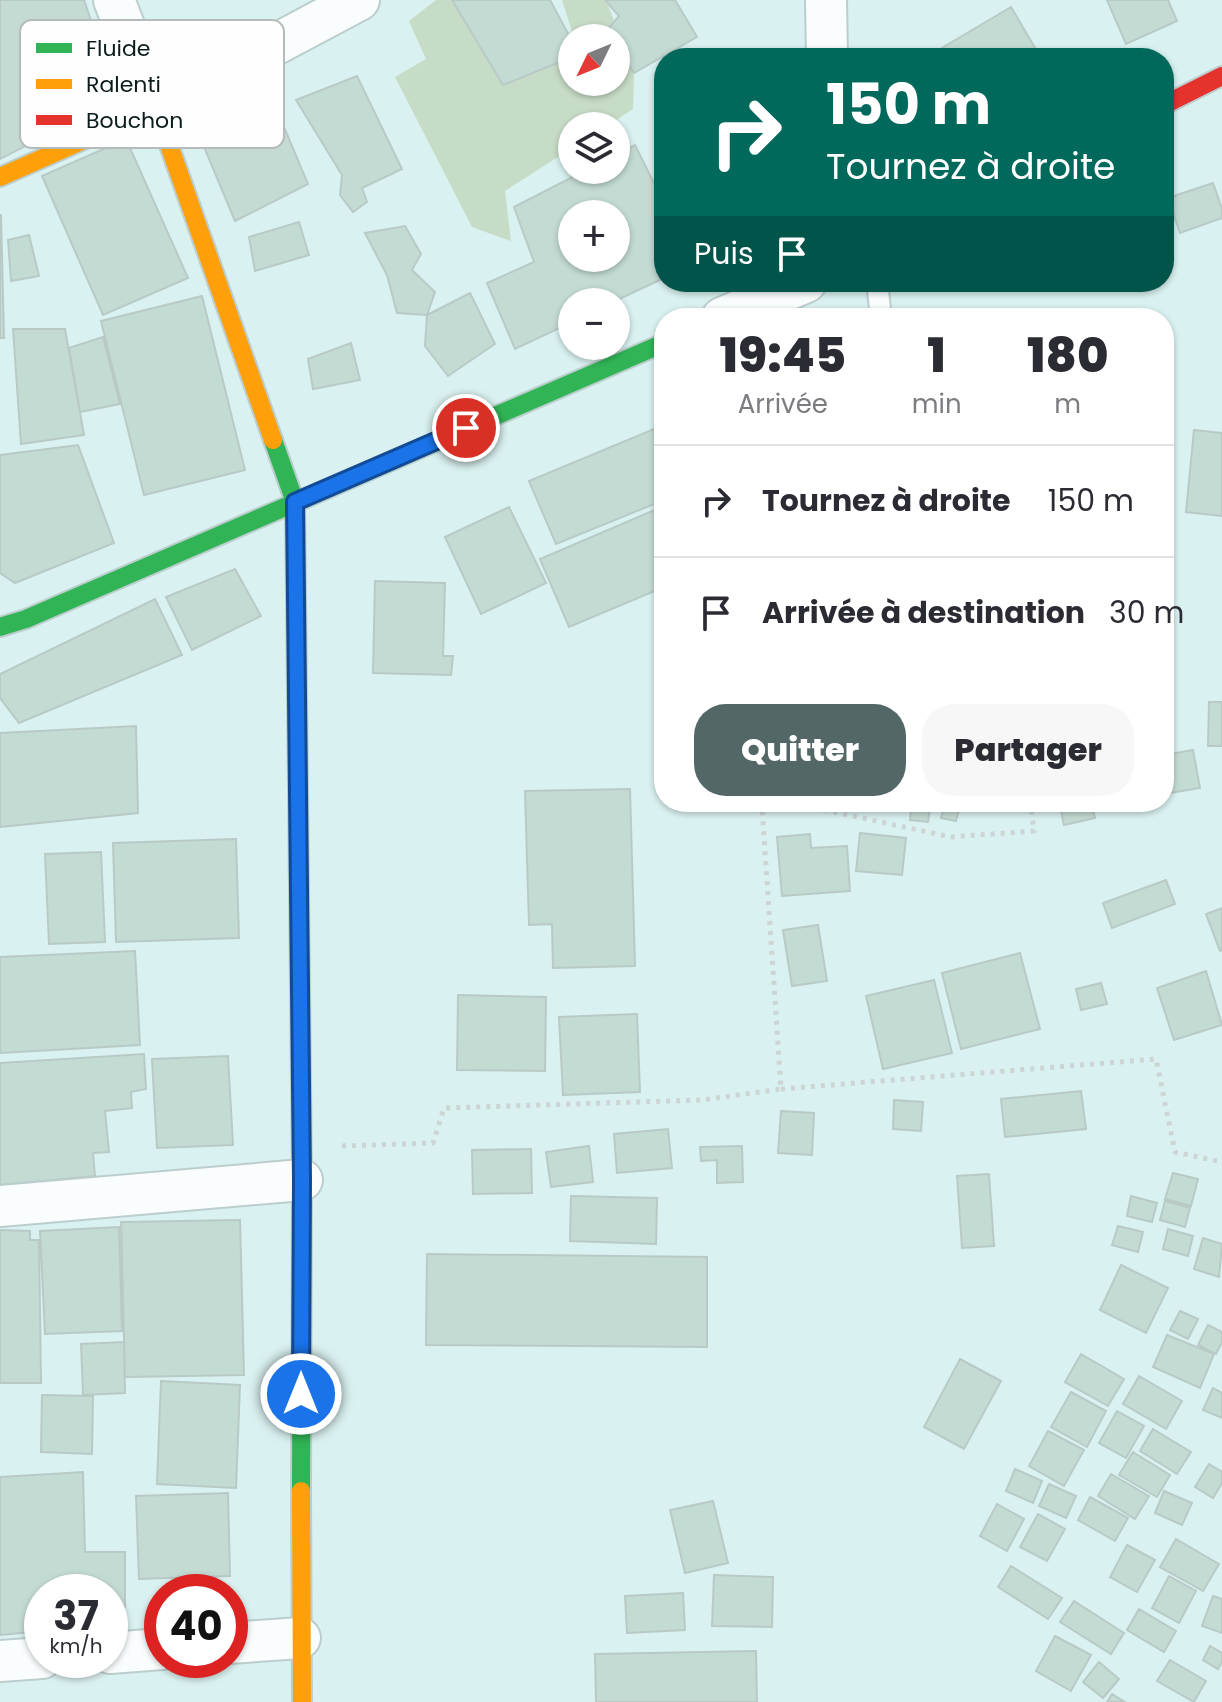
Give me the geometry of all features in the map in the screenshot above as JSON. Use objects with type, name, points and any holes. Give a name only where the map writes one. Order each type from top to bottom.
[{"type":"street","points":[[114,0],[122,20]]},
{"type":"street","points":[[284,40],[359,0]]},
{"type":"street","points":[[826,0],[827,48]]},
{"type":"street","points":[[1174,100],[1222,76]]},
{"type":"street","points":[[0,177],[66,148]]},
{"type":"street","points":[[170,148],[295,502],[302,1702]]},
{"type":"street","points":[[745,308],[783,292]]},
{"type":"street","points":[[0,627],[40,613],[654,347]]},
{"type":"street","points":[[0,1206],[301,1164]]},
{"type":"street","points":[[248,1642],[300,1638]]},
{"type":"street","points":[[0,1661],[24,1659]]},
{"type":"path","points":[[762,812],[781,1089]]},
{"type":"path","points":[[834,812],[951,837],[1034,831],[1031,812]]},
{"type":"path","points":[[301,1164],[433,1143],[444,1108],[702,1100],[781,1089],[1156,1059],[1175,1152],[1222,1162]]},
{"type":"green space","points":[[436,0],[452,0],[503,85],[558,63],[558,96],[630,96],[630,63],[634,73],[633,109],[628,112],[558,112],[558,157],[505,191],[511,241],[472,227],[395,77],[426,59],[409,21]]},
{"type":"green space","points":[[562,0],[606,0],[615,24],[570,24]]},
{"type":"building","points":[[0,0],[84,0],[91,20],[20,20],[22,148],[0,159]]},
{"type":"building","points":[[452,0],[550,0],[563,24],[558,24],[558,63],[503,85]]},
{"type":"building","points":[[605,0],[675,0],[697,37],[678,48],[654,48],[654,62],[634,73],[630,67],[630,24],[612,24],[619,16]]},
{"type":"building","points":[[1107,0],[1168,0],[1177,21],[1126,44]]},
{"type":"building","points":[[1011,7],[1035,48],[942,48]]},
{"type":"building","points":[[357,76],[402,169],[362,188],[367,202],[353,212],[340,195],[342,175],[296,100]]},
{"type":"building","points":[[284,127],[308,184],[235,221],[205,148],[284,148]]},
{"type":"building","points":[[635,145],[654,183],[654,283],[630,294],[630,288],[558,288],[558,329],[515,349],[487,283],[534,262],[514,207],[559,184],[630,184],[630,148]]},
{"type":"building","points":[[106,148],[130,148],[188,278],[103,315],[42,176]]},
{"type":"building","points":[[1213,183],[1222,218],[1180,233],[1174,216],[1174,196]]},
{"type":"building","points":[[1,215],[4,338],[0,338]]},
{"type":"building","points":[[299,222],[309,255],[255,271],[249,237]]},
{"type":"building","points":[[405,226],[421,254],[412,270],[435,292],[427,315],[397,313],[387,275],[365,233]]},
{"type":"building","points":[[29,235],[39,276],[11,281],[8,240]]},
{"type":"building","points":[[470,293],[495,344],[448,376],[425,346],[427,315]]},
{"type":"building","points":[[202,296],[245,470],[144,495],[101,321]]},
{"type":"building","points":[[13,329],[65,329],[84,435],[21,444]]},
{"type":"building","points":[[103,337],[120,404],[80,412],[69,348]]},
{"type":"building","points":[[351,343],[360,380],[313,389],[308,359]]},
{"type":"building","points":[[654,429],[654,504],[556,544],[529,481]]},
{"type":"building","points":[[1194,430],[1222,433],[1222,516],[1186,512]]},
{"type":"building","points":[[78,445],[114,543],[15,583],[0,573],[0,455]]},
{"type":"building","points":[[509,507],[546,583],[481,614],[445,537]]},
{"type":"building","points":[[654,510],[654,591],[569,627],[540,559]]},
{"type":"building","points":[[235,569],[261,616],[192,650],[166,597]]},
{"type":"building","points":[[375,581],[445,583],[443,656],[453,656],[451,675],[373,673]]},
{"type":"building","points":[[155,599],[182,655],[19,723],[0,698],[0,674]]},
{"type":"building","points":[[1209,702],[1222,702],[1222,746],[1208,746]]},
{"type":"building","points":[[136,726],[138,813],[0,827],[0,733]]},
{"type":"building","points":[[1193,750],[1200,788],[1174,792],[1174,753]]},
{"type":"building","points":[[630,789],[635,966],[553,968],[552,924],[529,925],[525,791]]},
{"type":"building","points":[[911,812],[930,812],[928,822],[910,820]]},
{"type":"building","points":[[942,812],[958,812],[956,821],[941,818]]},
{"type":"building","points":[[1061,812],[1094,812],[1095,818],[1064,825]]},
{"type":"building","points":[[860,833],[906,838],[902,875],[856,871]]},
{"type":"building","points":[[810,834],[811,848],[847,846],[850,891],[782,896],[777,837]]},
{"type":"building","points":[[236,839],[239,938],[116,942],[113,843]]},
{"type":"building","points":[[101,852],[105,942],[49,944],[45,854]]},
{"type":"building","points":[[1166,880],[1175,904],[1112,928],[1103,903]]},
{"type":"building","points":[[1222,908],[1222,950],[1220,951],[1206,914]]},
{"type":"building","points":[[818,925],[827,981],[792,986],[783,930]]},
{"type":"building","points":[[135,951],[140,1045],[0,1053],[0,957]]},
{"type":"building","points":[[1020,953],[1040,1029],[961,1049],[942,973]]},
{"type":"building","points":[[1206,971],[1222,1025],[1174,1040],[1157,988]]},
{"type":"building","points":[[934,980],[952,1053],[883,1069],[866,996]]},
{"type":"building","points":[[1101,983],[1107,1004],[1081,1010],[1076,989]]},
{"type":"building","points":[[458,995],[546,997],[545,1071],[457,1070]]},
{"type":"building","points":[[637,1014],[640,1092],[563,1095],[559,1017]]},
{"type":"building","points":[[144,1054],[146,1089],[131,1092],[132,1108],[105,1111],[109,1152],[93,1153],[95,1176],[0,1185],[0,1063]]},
{"type":"building","points":[[228,1056],[233,1145],[157,1148],[152,1059]]},
{"type":"building","points":[[1081,1091],[1086,1129],[1005,1137],[1001,1099]]},
{"type":"building","points":[[894,1100],[923,1102],[921,1131],[893,1129]]},
{"type":"building","points":[[781,1111],[814,1113],[812,1155],[778,1153]]},
{"type":"building","points":[[668,1129],[672,1168],[617,1173],[614,1134]]},
{"type":"building","points":[[589,1146],[593,1182],[551,1187],[546,1152]]},
{"type":"building","points":[[742,1146],[743,1182],[717,1183],[717,1160],[701,1161],[700,1147]]},
{"type":"building","points":[[531,1149],[532,1193],[473,1194],[472,1150]]},
{"type":"building","points":[[1173,1173],[1198,1179],[1191,1206],[1165,1199]]},
{"type":"building","points":[[989,1174],[994,1246],[962,1248],[957,1176]]},
{"type":"building","points":[[571,1196],[657,1198],[656,1244],[570,1241]]},
{"type":"building","points":[[1131,1196],[1157,1203],[1152,1222],[1127,1216]]},
{"type":"building","points":[[1165,1201],[1190,1208],[1185,1227],[1160,1220]]},
{"type":"building","points":[[240,1220],[244,1375],[125,1377],[121,1222]]},
{"type":"building","points":[[1118,1226],[1143,1232],[1138,1252],[1112,1245]]},
{"type":"building","points":[[119,1227],[122,1331],[45,1334],[40,1231]]},
{"type":"building","points":[[1168,1229],[1193,1236],[1188,1256],[1163,1249]]},
{"type":"building","points":[[0,1230],[30,1231],[30,1240],[39,1240],[41,1383],[0,1383]]},
{"type":"building","points":[[1203,1238],[1222,1244],[1219,1277],[1194,1269]]},
{"type":"building","points":[[427,1254],[707,1257],[707,1347],[426,1345]]},
{"type":"building","points":[[1121,1265],[1168,1288],[1146,1333],[1100,1310]]},
{"type":"building","points":[[1180,1311],[1198,1319],[1188,1339],[1170,1330]]},
{"type":"building","points":[[1208,1325],[1222,1332],[1222,1342],[1216,1354],[1198,1345]]},
{"type":"building","points":[[1167,1335],[1214,1354],[1200,1388],[1153,1367]]},
{"type":"building","points":[[124,1342],[125,1393],[83,1395],[81,1344]]},
{"type":"building","points":[[1081,1354],[1124,1379],[1108,1406],[1065,1382]]},
{"type":"building","points":[[960,1359],[1001,1381],[964,1449],[924,1427]]},
{"type":"building","points":[[1139,1376],[1182,1401],[1166,1429],[1123,1404]]},
{"type":"building","points":[[161,1381],[240,1385],[236,1488],[157,1484]]},
{"type":"building","points":[[1213,1388],[1222,1393],[1222,1418],[1203,1410]]},
{"type":"building","points":[[1071,1392],[1106,1411],[1087,1447],[1051,1427]]},
{"type":"building","points":[[42,1395],[93,1396],[92,1454],[41,1452]]},
{"type":"building","points":[[1117,1411],[1144,1426],[1126,1458],[1099,1443]]},
{"type":"building","points":[[1153,1429],[1191,1452],[1177,1474],[1140,1451]]},
{"type":"building","points":[[1048,1431],[1084,1450],[1064,1486],[1029,1466]]},
{"type":"building","points":[[1133,1452],[1170,1475],[1157,1497],[1119,1475]]},
{"type":"building","points":[[1209,1464],[1222,1472],[1222,1483],[1213,1498],[1195,1487]]},
{"type":"building","points":[[1015,1469],[1042,1481],[1033,1503],[1006,1491]]},
{"type":"building","points":[[83,1472],[85,1552],[125,1552],[125,1574],[24,1574],[24,1633],[0,1635],[0,1477]]},
{"type":"building","points":[[1111,1474],[1149,1496],[1135,1519],[1098,1496]]},
{"type":"building","points":[[1049,1484],[1076,1496],[1066,1518],[1039,1506]]},
{"type":"building","points":[[1164,1491],[1192,1503],[1182,1525],[1155,1513]]},
{"type":"building","points":[[228,1493],[230,1574],[144,1574],[144,1579],[139,1579],[136,1496]]},
{"type":"building","points":[[1090,1497],[1128,1518],[1115,1541],[1078,1520]]},
{"type":"building","points":[[713,1501],[728,1563],[685,1573],[670,1510]]},
{"type":"building","points":[[997,1504],[1024,1519],[1007,1551],[980,1536]]},
{"type":"building","points":[[1038,1514],[1065,1529],[1047,1561],[1020,1547]]},
{"type":"building","points":[[1176,1539],[1219,1564],[1203,1591],[1160,1567]]},
{"type":"building","points":[[1127,1545],[1155,1560],[1137,1592],[1110,1577]]},
{"type":"building","points":[[1011,1566],[1062,1598],[1048,1619],[998,1587]]},
{"type":"building","points":[[714,1575],[773,1577],[772,1627],[712,1626]]},
{"type":"building","points":[[1169,1576],[1196,1591],[1179,1623],[1152,1608]]},
{"type":"building","points":[[683,1593],[685,1630],[627,1633],[625,1596]]},
{"type":"building","points":[[1213,1596],[1222,1599],[1222,1633],[1202,1626]]},
{"type":"building","points":[[1074,1601],[1124,1633],[1111,1654],[1060,1622]]},
{"type":"building","points":[[1139,1609],[1176,1631],[1164,1652],[1127,1630]]},
{"type":"building","points":[[1055,1636],[1091,1655],[1071,1691],[1036,1671]]},
{"type":"building","points":[[1210,1646],[1222,1653],[1218,1669],[1203,1660]]},
{"type":"building","points":[[756,1651],[757,1702],[596,1702],[595,1654]]},
{"type":"building","points":[[1170,1660],[1206,1681],[1194,1702],[1157,1681]]},
{"type":"building","points":[[1099,1662],[1119,1679],[1103,1698],[1083,1682]]},
{"type":"building","points":[[1112,1694],[1125,1702],[1107,1702]]},
{"type":"traffic: fast","points":[[0,627],[26,619],[654,347]]},
{"type":"traffic: fast","points":[[273,440],[295,502],[302,1180],[301,1491]]},
{"type":"traffic: slow","points":[[0,177],[66,148]]},
{"type":"traffic: slow","points":[[170,148],[273,440]]},
{"type":"traffic: slow","points":[[301,1491],[302,1702]]},
{"type":"traffic: jam","points":[[1174,100],[1222,76]]},
{"type":"route","points":[[301,1394],[302,1180],[295,502],[466,428]]}]
